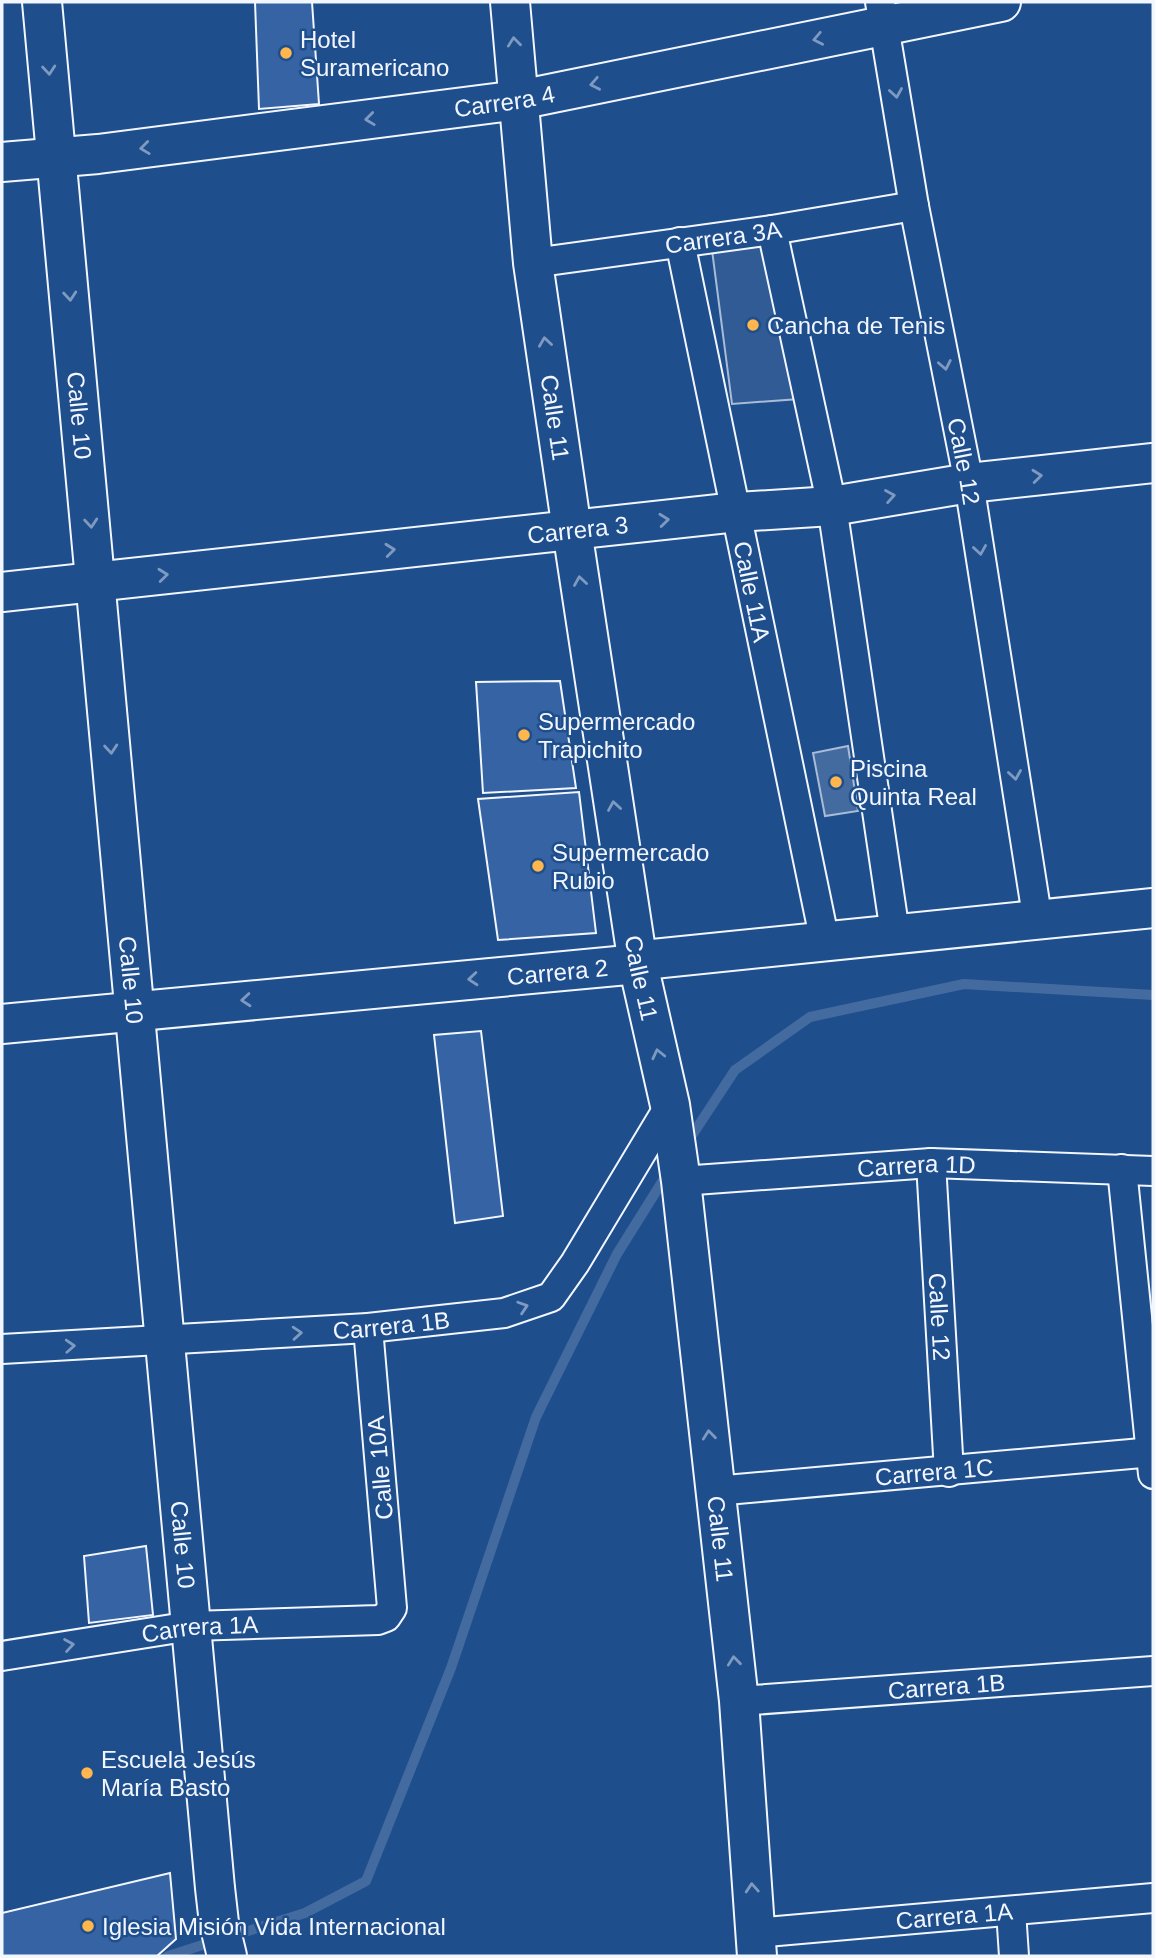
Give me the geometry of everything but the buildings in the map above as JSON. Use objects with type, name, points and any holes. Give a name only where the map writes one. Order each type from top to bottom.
[{"type":"main road","name":"Calle 10","points":[[43,2],[191,1626],[224,1944]]},
{"type":"main road","name":"Calle 11","points":[[510,2],[533,262],[638,964],[671,1113],[680,1172],[739,1701],[756,1945]]},
{"type":"main road","name":"Carrera 4","points":[[2,162],[98,154],[519,100],[883,14],[1001,2]]},
{"type":"main road","name":"Carrera 3","points":[[2,592],[737,512],[832,506],[969,483],[1153,463]]},
{"type":"main road","name":"Carrera 2","points":[[2,1024],[638,964],[653,959],[895,933],[1038,922],[1153,908]]},
{"type":"street","name":"Calle 12","points":[[883,14],[914,206],[969,483],[1038,922]]},
{"type":"street","name":"Carrera 3A","points":[[533,262],[772,230],[914,206]]},
{"type":"street","points":[[772,230],[832,506],[895,933]]},
{"type":"street","name":"Calle 11A","points":[[680,242],[825,942]]},
{"type":"street","name":"Carrera 1B","points":[[2,1349],[165,1342],[368,1328],[504,1313],[551,1297],[671,1113]]},
{"type":"street","name":"Calle 12","points":[[931,1163],[948,1472]]},
{"type":"street","name":"Carrera 1D","points":[[680,1172],[931,1163],[1153,1171]]},
{"type":"street","points":[[1122,1169],[1153,1460]]},
{"type":"street","name":"Calle 10A","points":[[368,1328],[392,1608]]},
{"type":"street","name":"Carrera 1C","points":[[715,1491],[948,1472],[1153,1460]]},
{"type":"street","name":"Carrera 1A","points":[[2,1656],[191,1626],[378,1620],[392,1608]]},
{"type":"street","name":"Carrera 1B","points":[[739,1701],[1153,1671]]},
{"type":"street","name":"Carrera 1A","points":[[756,1945],[1011,1911],[1153,1898]]},
{"type":"street","points":[[1011,1911],[1014,1956]]},
{"type":"shaded area","name":"Cancha de Tenis","points":[[771,243],[799,399],[732,404],[712,250]]},
{"type":"shaded area","name":"Piscina Quinta Real","points":[[848,746],[858,811],[825,816],[813,753]]},
{"type":"waterway","points":[[687,1143],[735,1070],[810,1017],[964,984],[1153,995]]},
{"type":"waterway","points":[[229,1937],[305,1913],[366,1881],[451,1668],[536,1417],[617,1254],[667,1174]]},
{"type":"waterway","points":[[168,1956],[215,1941]]},
{"type":"place","name":"Hotel Suramericano","points":[[286,53]]},
{"type":"place","name":"Cancha de Tenis","points":[[753,325]]},
{"type":"place","name":"Supermercado Trapichito","points":[[524,735]]},
{"type":"place","name":"Piscina Quinta Real","points":[[836,782]]},
{"type":"place","name":"Supermercado Rubio","points":[[538,866]]},
{"type":"place","name":"Escuela Jesús María Basto","points":[[87,1773]]},
{"type":"place","name":"Iglesia Misión Vida Internacional","points":[[88,1926]]}]
